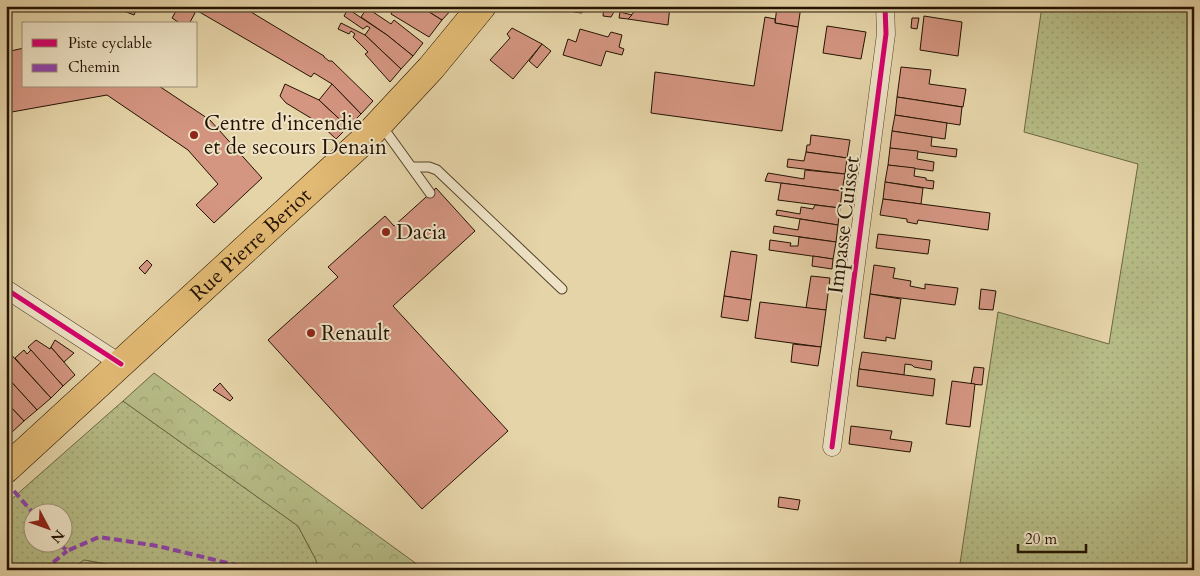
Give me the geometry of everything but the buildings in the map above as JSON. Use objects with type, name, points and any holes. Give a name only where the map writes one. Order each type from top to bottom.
[{"type":"main road","name":"Rue Pierre Beriot","points":[[6,469],[324,178],[380,123],[430,68],[482,6]]},
{"type":"street","name":"Impasse Cuisset","points":[[832,447],[886,34],[886,6]]},
{"type":"street","points":[[6,289],[122,364]]},
{"type":"lane","points":[[380,123],[430,193]]},
{"type":"lane","points":[[412,167],[429,167],[437,170],[562,289]]},
{"type":"green space","points":[[1042,6],[1194,6],[1194,570],[959,570],[998,312],[1109,344],[1138,164],[1024,132]]},
{"type":"green space","points":[[154,373],[425,570],[318,570],[316,560],[298,526],[123,401]]},
{"type":"green space","points":[[123,401],[298,526],[316,560],[318,570],[138,570],[84,560],[71,570],[6,570],[6,504]]},
{"type":"green space","points":[[84,560],[138,570],[71,570]]},
{"type":"marked path","points":[[6,482],[25,504]]},
{"type":"marked path","points":[[72,549],[99,537],[158,546],[256,570]]},
{"type":"marked path","points":[[44,570],[63,554]]},
{"type":"cycle path","points":[[832,447],[886,34],[885,6]]},
{"type":"cycle path","points":[[6,289],[121,364]]},
{"type":"place","name":"Centre d'incendie et de secours Denain","points":[[194,135]]},
{"type":"place","name":"Dacia","points":[[386,232]]},
{"type":"place","name":"Renault","points":[[311,333]]}]
